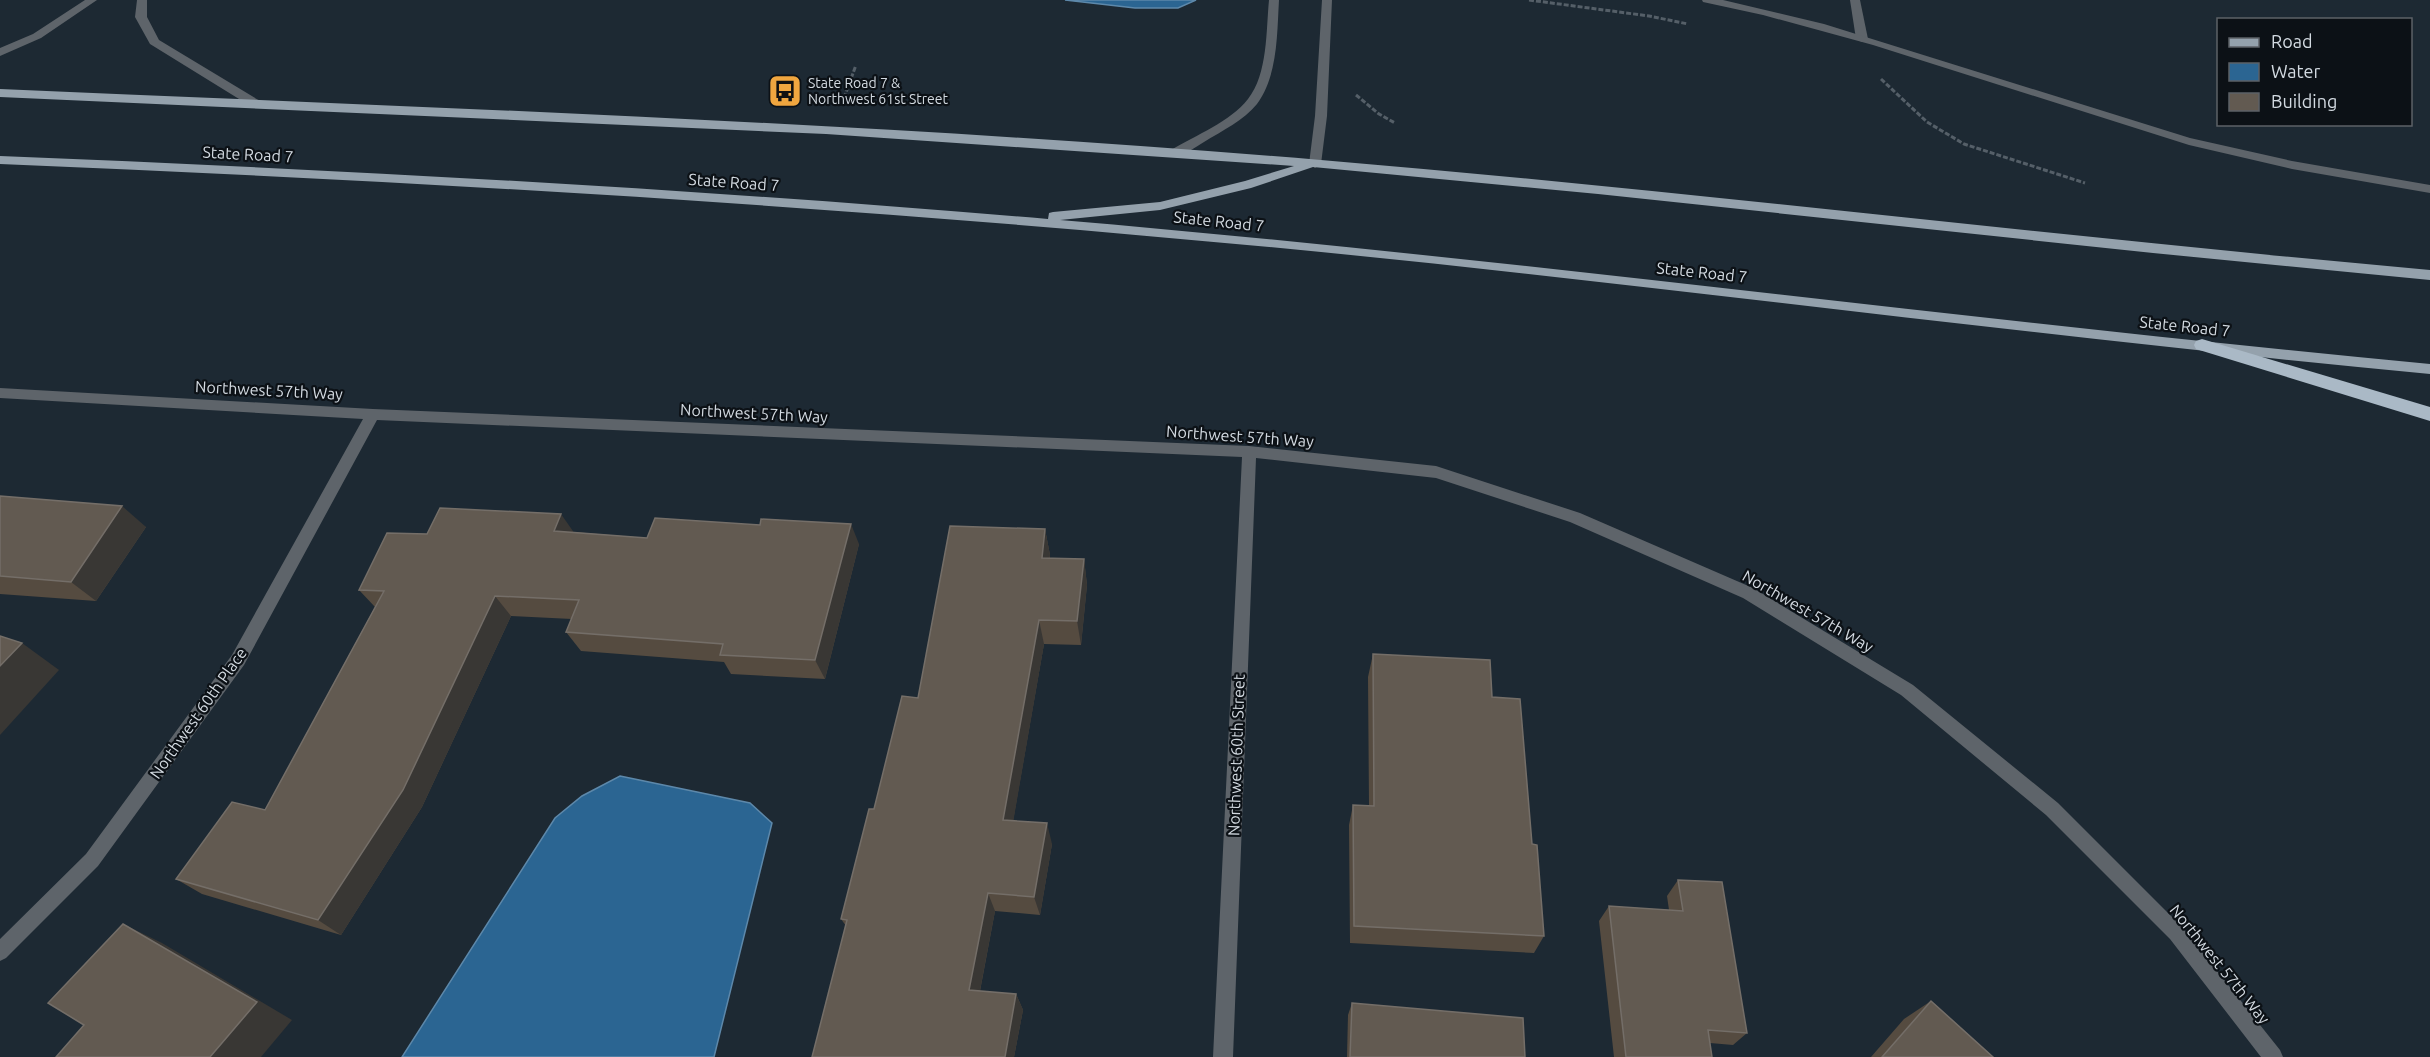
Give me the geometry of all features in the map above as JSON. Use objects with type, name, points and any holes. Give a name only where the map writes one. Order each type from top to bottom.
[{"type":"highway","points":[[2202,345],[2430,414]]},
{"type":"main road","points":[[0,93],[793,128],[1175,153],[1513,181],[2254,260],[2430,275]]},
{"type":"main road","name":"State Road 7","points":[[0,160],[551,186],[1014,219],[1353,251],[2430,369]]},
{"type":"main road","points":[[1014,219],[1160,206],[1247,185],[1315,164]]},
{"type":"street","points":[[0,52],[37,36],[92,0]]},
{"type":"street","points":[[142,0],[141,17],[154,42],[256,104]]},
{"type":"street","points":[[1175,153],[1238,114],[1252,102],[1259,90],[1265,66],[1274,0]]},
{"type":"street","points":[[1315,164],[1322,116],[1326,0]]},
{"type":"street","points":[[1707,0],[1862,39],[2157,133],[2276,161],[2430,189]]},
{"type":"street","points":[[1856,0],[1862,39]]},
{"type":"street","name":"Northwest 57th Way","points":[[0,393],[373,414],[1249,452],[1436,472],[1575,517],[1748,593],[1906,690],[2052,809],[2176,933],[2273,1057]]},
{"type":"street","name":"Northwest 60th Place","points":[[0,952],[93,860],[238,660],[373,414]]},
{"type":"street","name":"Northwest 60th Street","points":[[1223,1057],[1249,452]]},
{"type":"path","points":[[1529,0],[1587,9],[1651,15],[1695,26]]},
{"type":"path","points":[[1876,76],[1927,122],[1964,144],[2085,183]]},
{"type":"water","points":[[1065,0],[1196,0],[1178,8],[1135,8]]},
{"type":"water","points":[[620,776],[750,803],[772,823],[714,1057],[402,1057],[555,818],[582,796]]},
{"type":"building","points":[[0,496],[122,506],[71,582],[0,576]]},
{"type":"building","points":[[440,508],[561,514],[554,531],[647,538],[655,518],[760,525],[761,519],[851,524],[815,660],[720,655],[723,644],[566,632],[579,600],[495,596],[403,790],[318,920],[176,879],[232,802],[265,810],[384,591],[359,590],[387,533],[427,534]]},
{"type":"building","points":[[950,526],[1045,529],[1042,558],[1084,559],[1077,621],[1039,620],[1003,820],[1047,823],[1034,897],[988,893],[969,990],[1016,994],[1005,1057],[812,1057],[847,920],[841,919],[869,809],[874,809],[902,696],[918,698]]},
{"type":"building","points":[[0,636],[22,643],[0,666]]},
{"type":"building","points":[[1373,654],[1490,660],[1492,697],[1520,699],[1532,844],[1537,845],[1544,936],[1354,926],[1353,805],[1374,806]]},
{"type":"building","points":[[1678,880],[1722,882],[1747,1033],[1708,1030],[1712,1057],[1626,1057],[1609,906],[1683,911]]},
{"type":"building","points":[[123,924],[257,1002],[210,1057],[56,1057],[84,1025],[48,1003]]},
{"type":"building","points":[[1931,1001],[1993,1057],[1882,1057]]},
{"type":"building","points":[[1352,1003],[1523,1018],[1525,1057],[1350,1057]]},
{"type":"place","name":"State Road 7 & Northwest 61st Street","points":[[785,91]]}]
